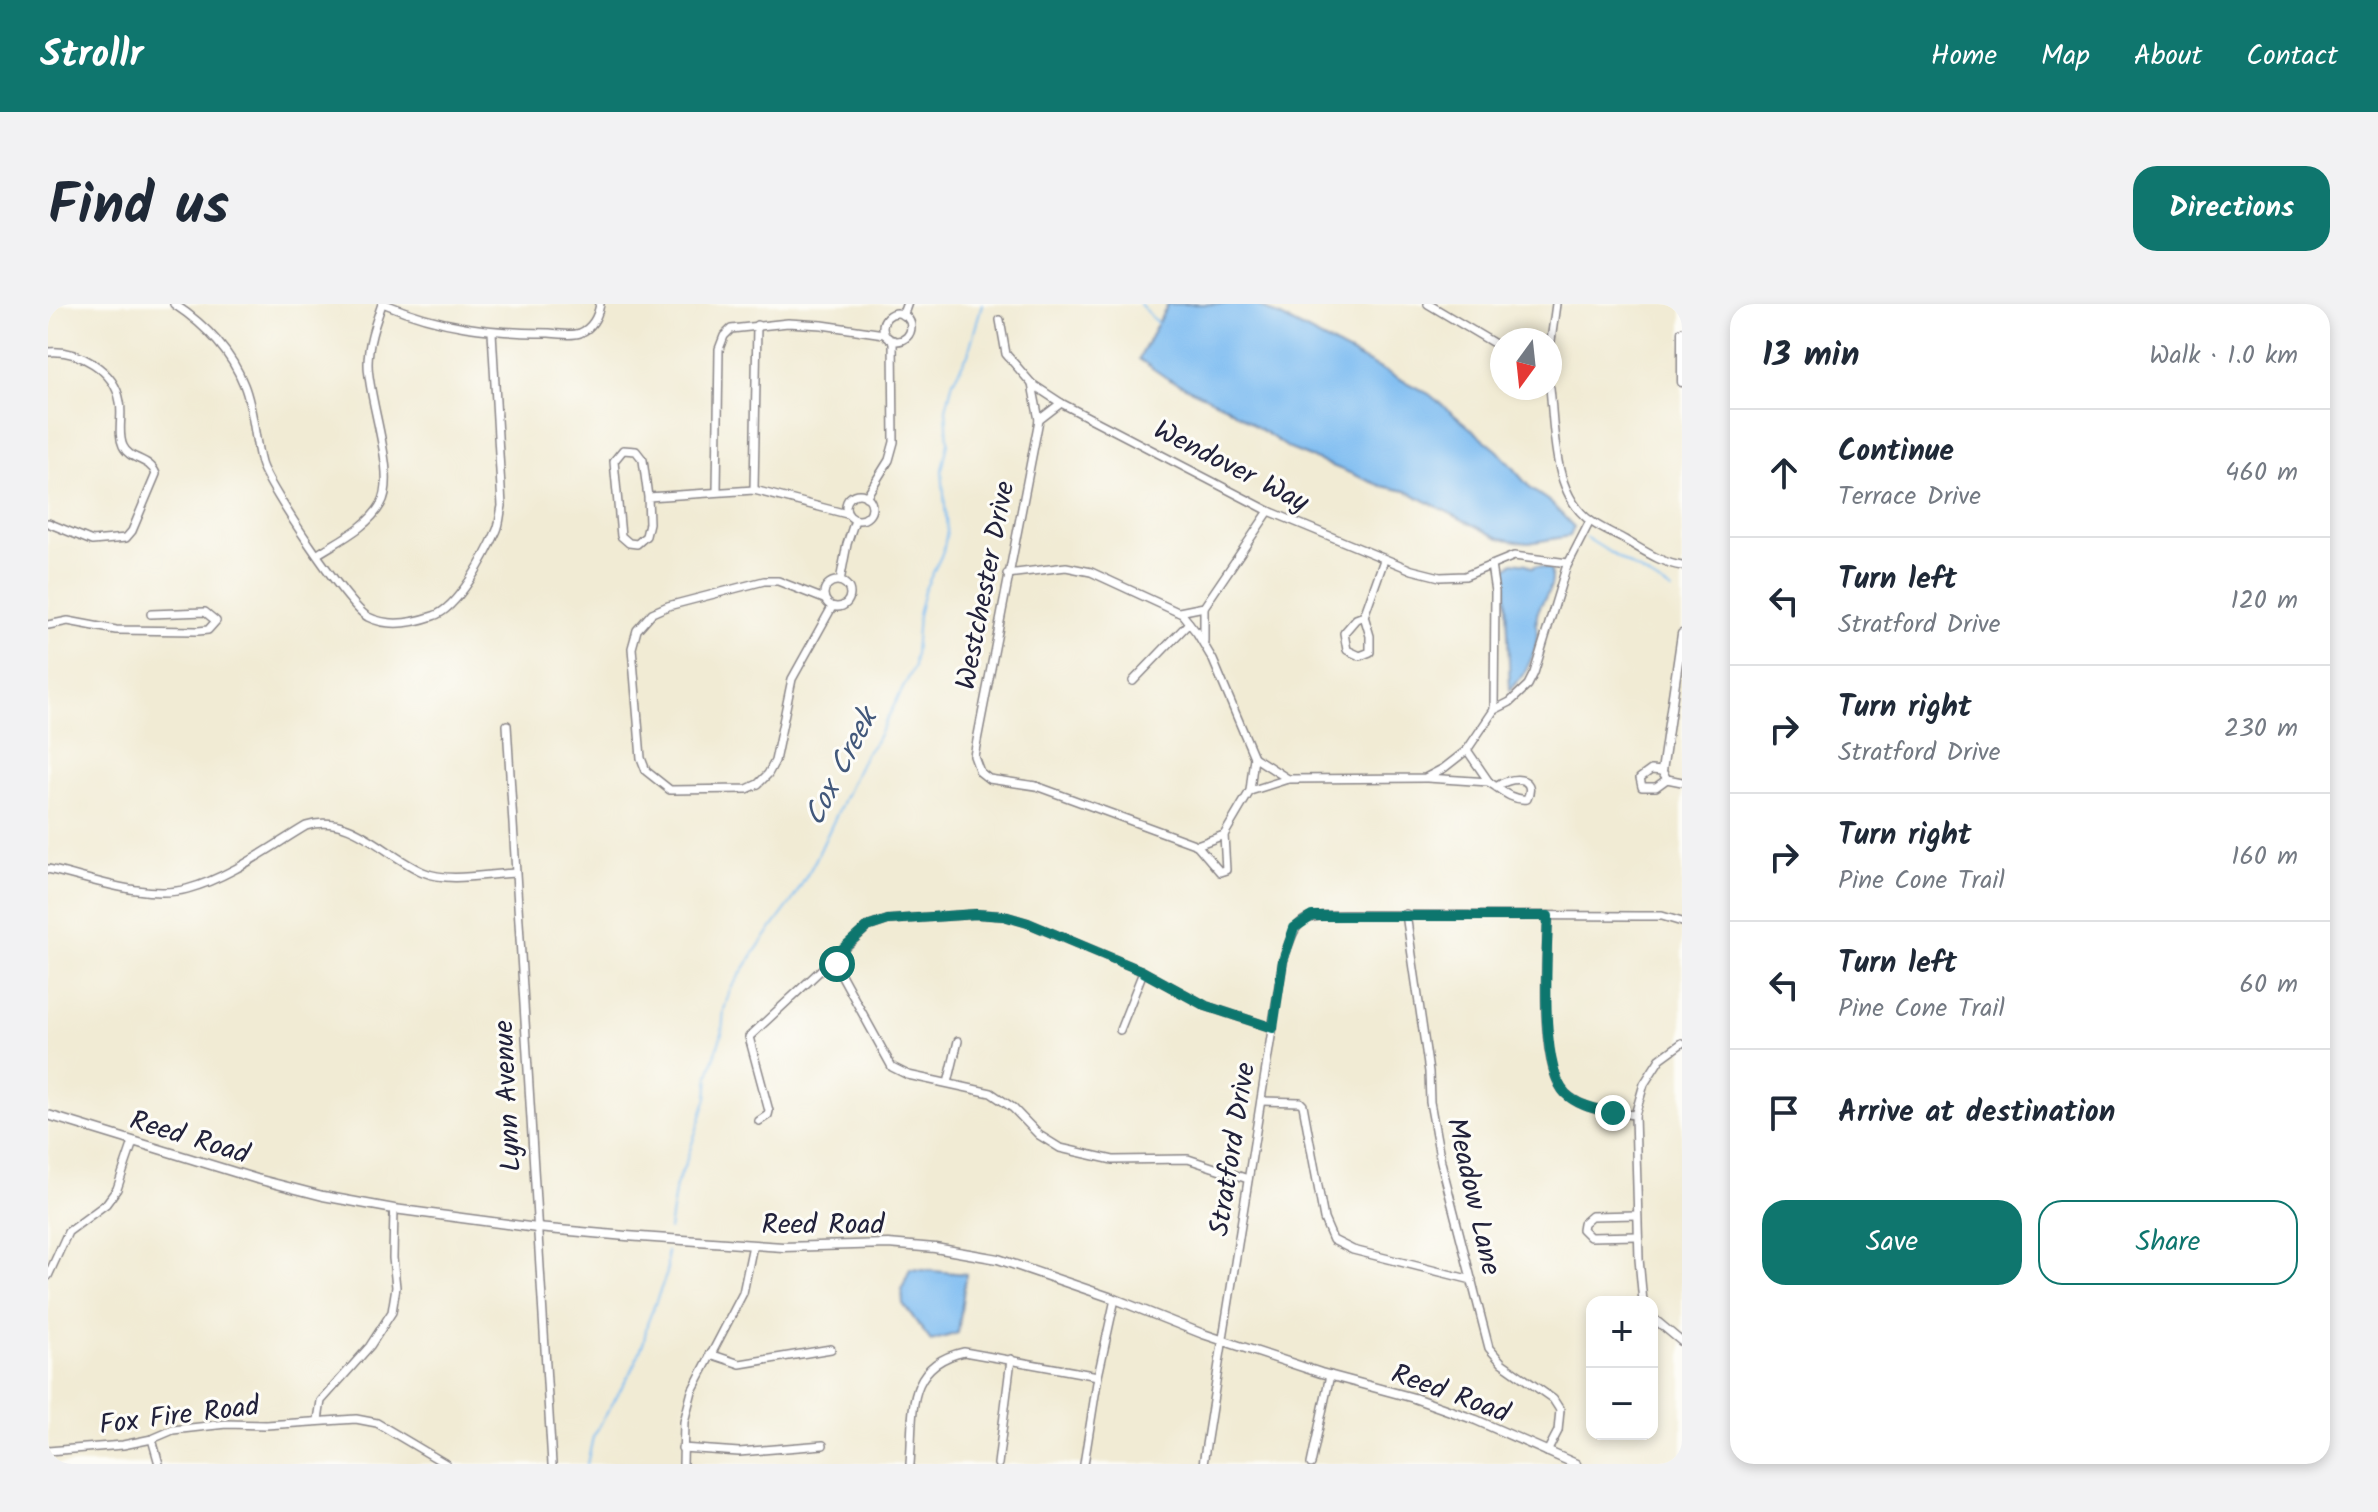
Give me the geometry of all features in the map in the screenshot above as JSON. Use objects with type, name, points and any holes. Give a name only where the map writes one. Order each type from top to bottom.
[{"type":"street","points":[[174,304],[209,332],[229,356],[244,385],[262,466],[318,554],[349,599],[369,618],[391,624],[438,615],[455,602],[498,528],[502,506],[492,332]]},
{"type":"street","points":[[318,554],[369,521],[386,492],[387,474],[370,391],[368,363],[371,335],[384,304],[444,323],[492,332],[579,334],[591,325],[598,315],[600,304]]},
{"type":"street","points":[[903,315],[907,304]]},
{"type":"street","points":[[1428,304],[1490,341]]},
{"type":"street","points":[[1553,328],[1556,304]]},
{"type":"street","points":[[717,491],[719,349],[724,336],[731,329],[757,325],[822,325],[884,334],[893,340],[904,339],[910,330],[909,320],[900,313],[889,315],[883,323],[884,334]]},
{"type":"street","name":"Wendover Way","points":[[1000,320],[1006,354],[1032,384],[1061,403],[1269,511],[1384,560],[1440,577],[1465,576],[1514,556],[1568,563]]},
{"type":"street","points":[[754,490],[757,325]]},
{"type":"street","points":[[1682,332],[1682,382]]},
{"type":"street","points":[[866,497],[889,460],[894,442],[893,340]]},
{"type":"street","points":[[48,352],[77,355],[104,373],[119,397],[123,447],[151,465],[156,474],[132,531],[125,538],[92,541],[48,523]]},
{"type":"street","points":[[1032,384],[1039,420],[1061,403]]},
{"type":"street","points":[[1551,400],[1558,459],[1567,492],[1588,525],[1682,566]]},
{"type":"street","name":"Westchester Drive","points":[[1039,420],[974,756],[980,772],[989,779],[1036,786],[1197,845]]},
{"type":"street","points":[[623,450],[636,451],[643,460],[648,497],[646,536],[637,544],[629,543],[621,536],[614,461],[623,450]]},
{"type":"street","points":[[648,497],[754,490],[847,514],[855,520],[865,519],[872,511],[871,503],[862,494],[852,495],[845,504],[847,514]]},
{"type":"street","points":[[1205,646],[1204,607],[1269,511]]},
{"type":"street","points":[[840,581],[855,520]]},
{"type":"street","points":[[1425,778],[1467,750],[1494,710],[1510,702],[1528,685],[1568,563],[1588,525]]},
{"type":"street","points":[[1364,616],[1356,619],[1344,633],[1347,650],[1360,656],[1370,652],[1370,636],[1364,616],[1384,560]]},
{"type":"street","points":[[1491,565],[1495,592],[1494,710]]},
{"type":"street","points":[[1007,574],[1066,567],[1091,572],[1177,612],[1189,623],[1205,646],[1254,757],[1250,791],[1224,835],[1226,870],[1220,872],[1197,845],[1224,835]]},
{"type":"street","points":[[764,581],[778,581],[824,599],[832,607],[792,679],[775,761],[758,784],[732,792],[670,790],[646,771],[639,741],[632,648],[642,622],[652,613],[764,581]]},
{"type":"street","points":[[824,599],[826,586],[830,583],[840,581],[848,587],[850,597],[844,605],[832,607]]},
{"type":"street","points":[[1177,612],[1204,607]]},
{"type":"street","points":[[48,619],[116,630],[152,632],[208,630],[216,621],[205,612],[151,614]]},
{"type":"street","points":[[48,625],[61,621]]},
{"type":"street","points":[[1133,681],[1189,623]]},
{"type":"street","points":[[1682,634],[1664,775],[1682,782]]},
{"type":"street","name":"Lynn Avenue","points":[[507,725],[552,1464]]},
{"type":"street","points":[[1250,791],[1288,779],[1425,778],[1493,784],[1467,750]]},
{"type":"street","points":[[1254,757],[1288,779]]},
{"type":"street","points":[[48,869],[138,889],[185,890],[224,873],[306,826],[319,822],[333,823],[356,832],[423,872],[440,877],[515,873]]},
{"type":"street","points":[[759,1121],[769,1111],[749,1037],[867,927],[888,920],[988,914],[1028,923],[1143,972],[1206,1006],[1273,1028]]},
{"type":"street","name":"Stratford Drive","points":[[1203,1464],[1283,961],[1294,928],[1312,916],[1406,914],[1662,916],[1682,922]]},
{"type":"street","name":"Meadow Lane","points":[[1406,914],[1429,1072],[1430,1102],[1441,1162],[1489,1348],[1494,1356],[1553,1399],[1560,1410],[1558,1431],[1547,1452]]},
{"type":"street","points":[[1548,916],[1548,1048],[1557,1082],[1566,1094],[1580,1103],[1613,1113],[1635,1115]]},
{"type":"street","points":[[832,958],[892,1067],[908,1075],[991,1093],[1002,1099],[1039,1135],[1060,1148],[1113,1160],[1188,1159],[1248,1179]]},
{"type":"street","points":[[1120,1030],[1143,972]]},
{"type":"street","points":[[948,1083],[958,1041]]},
{"type":"street","points":[[1643,1296],[1635,1115],[1644,1084],[1660,1059],[1682,1043]]},
{"type":"street","points":[[1261,1101],[1300,1102],[1303,1105],[1324,1219],[1333,1240],[1353,1250],[1472,1280]]},
{"type":"street","name":"Reed Road","points":[[48,1115],[257,1179],[323,1196],[394,1209],[537,1228],[753,1245],[888,1244],[998,1259],[1115,1299],[1222,1341],[1414,1398],[1476,1420],[1576,1464]]},
{"type":"street","points":[[48,1276],[68,1232],[106,1204],[117,1189],[133,1142]]},
{"type":"street","points":[[318,1420],[321,1401],[370,1346],[392,1312],[396,1287],[394,1209]]},
{"type":"street","points":[[1637,1215],[1591,1216],[1583,1223],[1582,1229],[1590,1237],[1638,1236]]},
{"type":"street","points":[[683,1464],[687,1407],[710,1354],[743,1293],[753,1245]]},
{"type":"street","points":[[1084,1464],[1098,1376],[1115,1299]]},
{"type":"street","points":[[1658,1322],[1682,1342]]},
{"type":"street","points":[[710,1354],[740,1364],[831,1349]]},
{"type":"street","points":[[910,1464],[916,1394],[921,1376],[933,1363],[947,1356],[964,1352],[1098,1376]]},
{"type":"street","points":[[998,1464],[1011,1359]]},
{"type":"street","points":[[1311,1464],[1330,1375]]},
{"type":"street","name":"Fox Fire Road","points":[[48,1451],[152,1439],[173,1430],[226,1424],[266,1425],[356,1419],[377,1423],[446,1464]]},
{"type":"street","points":[[152,1439],[159,1464]]},
{"type":"street","points":[[682,1448],[739,1452],[823,1445]]},
{"type":"water","points":[[1168,304],[1256,304],[1429,394],[1498,451],[1531,489],[1550,502],[1574,527],[1570,536],[1528,543],[1499,538],[1406,491],[1382,486],[1290,449],[1224,405],[1168,379],[1139,359]]},
{"type":"water","points":[[1513,562],[1550,569],[1552,582],[1537,615],[1532,657],[1525,672],[1510,690],[1506,577],[1507,568]]},
{"type":"water","points":[[910,1269],[966,1274],[958,1333],[931,1341],[903,1304],[902,1289]]},
{"type":"waterway","name":"Cox Creek","points":[[669,1230],[676,1185],[707,1098],[709,1075],[722,1033],[730,990],[792,901],[814,863],[864,756],[875,742],[914,667],[918,615],[924,591],[943,552],[947,531],[942,470],[948,443],[946,409],[953,381],[968,354],[982,304]]},
{"type":"waterway","points":[[1140,304],[1158,324]]},
{"type":"waterway","points":[[1585,537],[1672,591]]},
{"type":"waterway","name":"Cox Creek","points":[[587,1464],[593,1437],[633,1368],[644,1341],[647,1324],[667,1273],[667,1251]]},
{"type":"route","points":[[837,964],[832,958],[848,942],[867,927],[888,920],[976,914],[1004,916],[1140,970],[1206,1006],[1273,1028],[1283,961],[1294,928],[1302,920],[1312,916],[1406,914],[1548,916],[1548,1048],[1557,1082],[1566,1094],[1580,1103],[1613,1113]]}]
